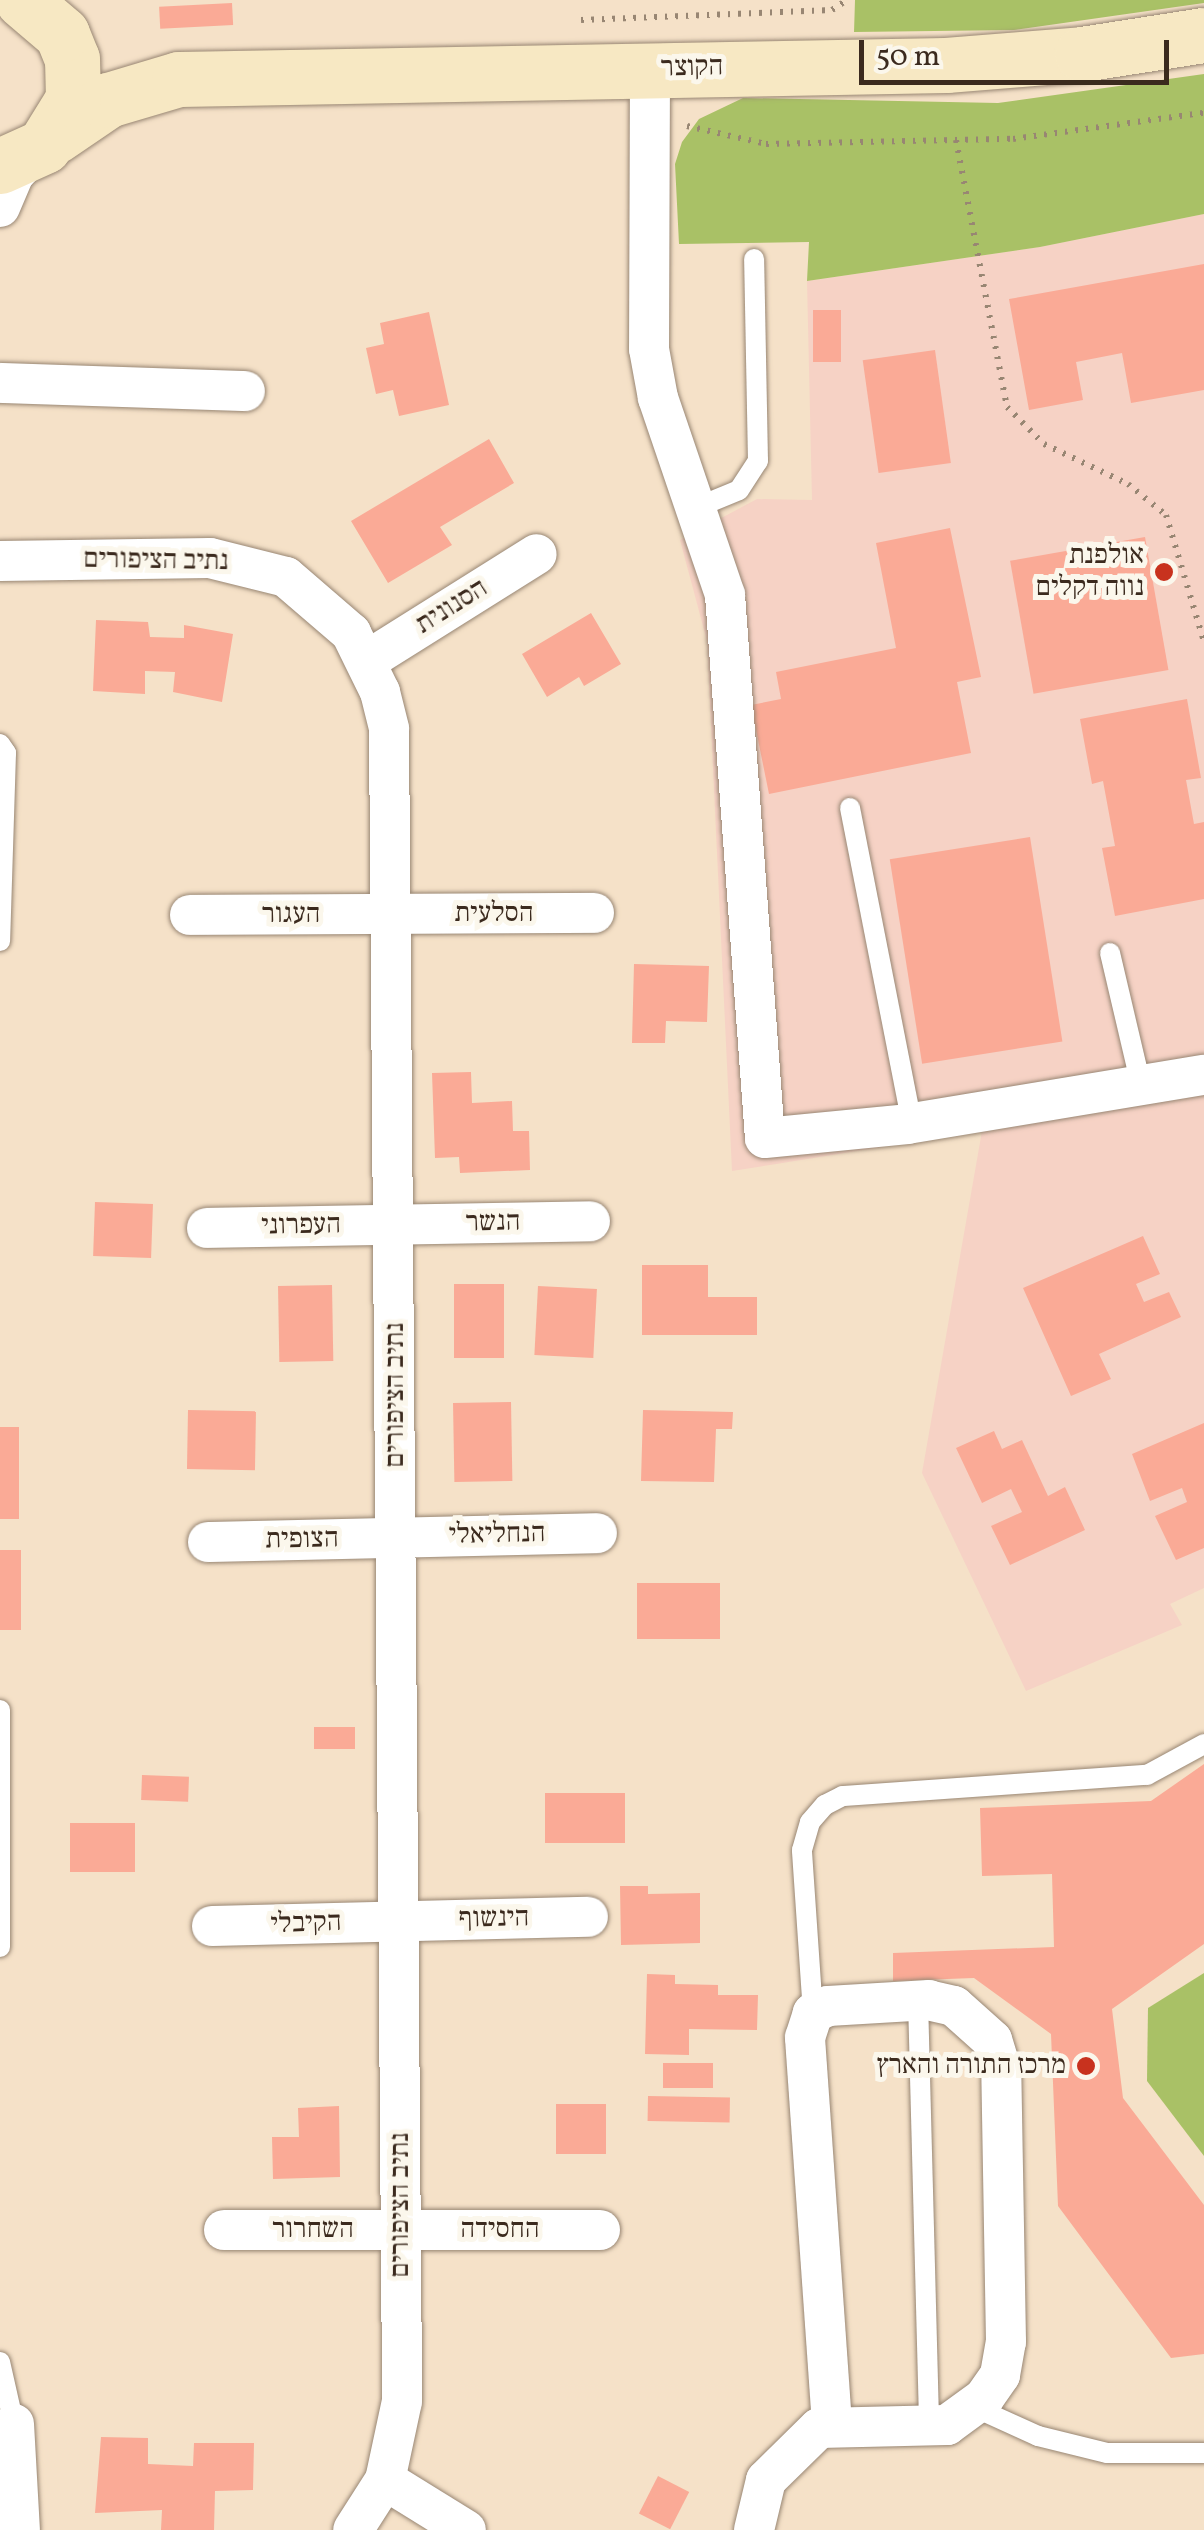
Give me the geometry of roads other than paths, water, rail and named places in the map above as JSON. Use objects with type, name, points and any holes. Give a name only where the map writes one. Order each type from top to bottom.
[{"type":"street","name":"הקוצר","points":[[34,7],[106,62],[179,79],[1015,61],[1204,34]]},
{"type":"street","points":[[0,207],[14,174],[73,99],[75,72],[34,7]]},
{"type":"street","points":[[650,69],[649,349],[658,398],[698,507],[728,624],[765,1138],[912,1124],[1204,1075]]},
{"type":"street","name":"הקוצר","points":[[29,152],[108,100],[179,79]]},
{"type":"street","points":[[0,383],[246,391]]},
{"type":"street","name":"הסנונית","points":[[368,660],[537,554]]},
{"type":"street","name":"נתיב הציפורים","points":[[0,562],[210,558],[261,566],[332,610],[368,660],[389,729],[402,2402],[384,2480],[352,2530]]},
{"type":"street","name":"הסלעית","points":[[393,914],[594,913]]},
{"type":"street","name":"העגור","points":[[190,915],[393,914]]},
{"type":"street","name":"הנשר","points":[[395,1224],[590,1220]]},
{"type":"street","name":"העפרוני","points":[[207,1228],[395,1224]]},
{"type":"street","name":"הנחליאלי","points":[[397,1538],[597,1532]]},
{"type":"street","name":"הצופית","points":[[208,1542],[397,1538]]},
{"type":"street","name":"הינשוף","points":[[399,1921],[588,1916]]},
{"type":"street","name":"הקיבלי","points":[[212,1926],[399,1921]]},
{"type":"street","points":[[754,2530],[766,2480],[819,2428],[947,2425],[974,2406],[1000,2375],[1006,2342],[1001,2069],[978,2021],[954,2006],[918,2000],[813,2012],[803,2053],[832,2425]]},
{"type":"street","name":"השחרור","points":[[224,2230],[401,2230]]},
{"type":"street","name":"החסידה","points":[[401,2230],[600,2230]]},
{"type":"street","points":[[14,2424],[20,2530]]},
{"type":"street","points":[[384,2480],[466,2530]]},
{"type":"lane","points":[[698,507],[739,490],[758,461],[754,259]]},
{"type":"lane","points":[[0,744],[6,753],[0,941]]},
{"type":"lane","points":[[850,808],[912,1124]]},
{"type":"lane","points":[[1110,953],[1141,1086]]},
{"type":"lane","points":[[0,1710],[0,1946]]},
{"type":"lane","points":[[813,2012],[802,1850],[810,1822],[825,1805],[843,1796],[1146,1776],[1204,1744]]},
{"type":"lane","points":[[918,2000],[929,2425]]},
{"type":"lane","points":[[0,2362],[14,2424]]},
{"type":"lane","points":[[974,2406],[1022,2431],[1108,2453],[1204,2453]]},
{"type":"place","name":"אולפנת נווה דקלים","points":[[1164,572]]},
{"type":"place","name":"מרכז התורה והארץ","points":[[1086,2066]]}]
